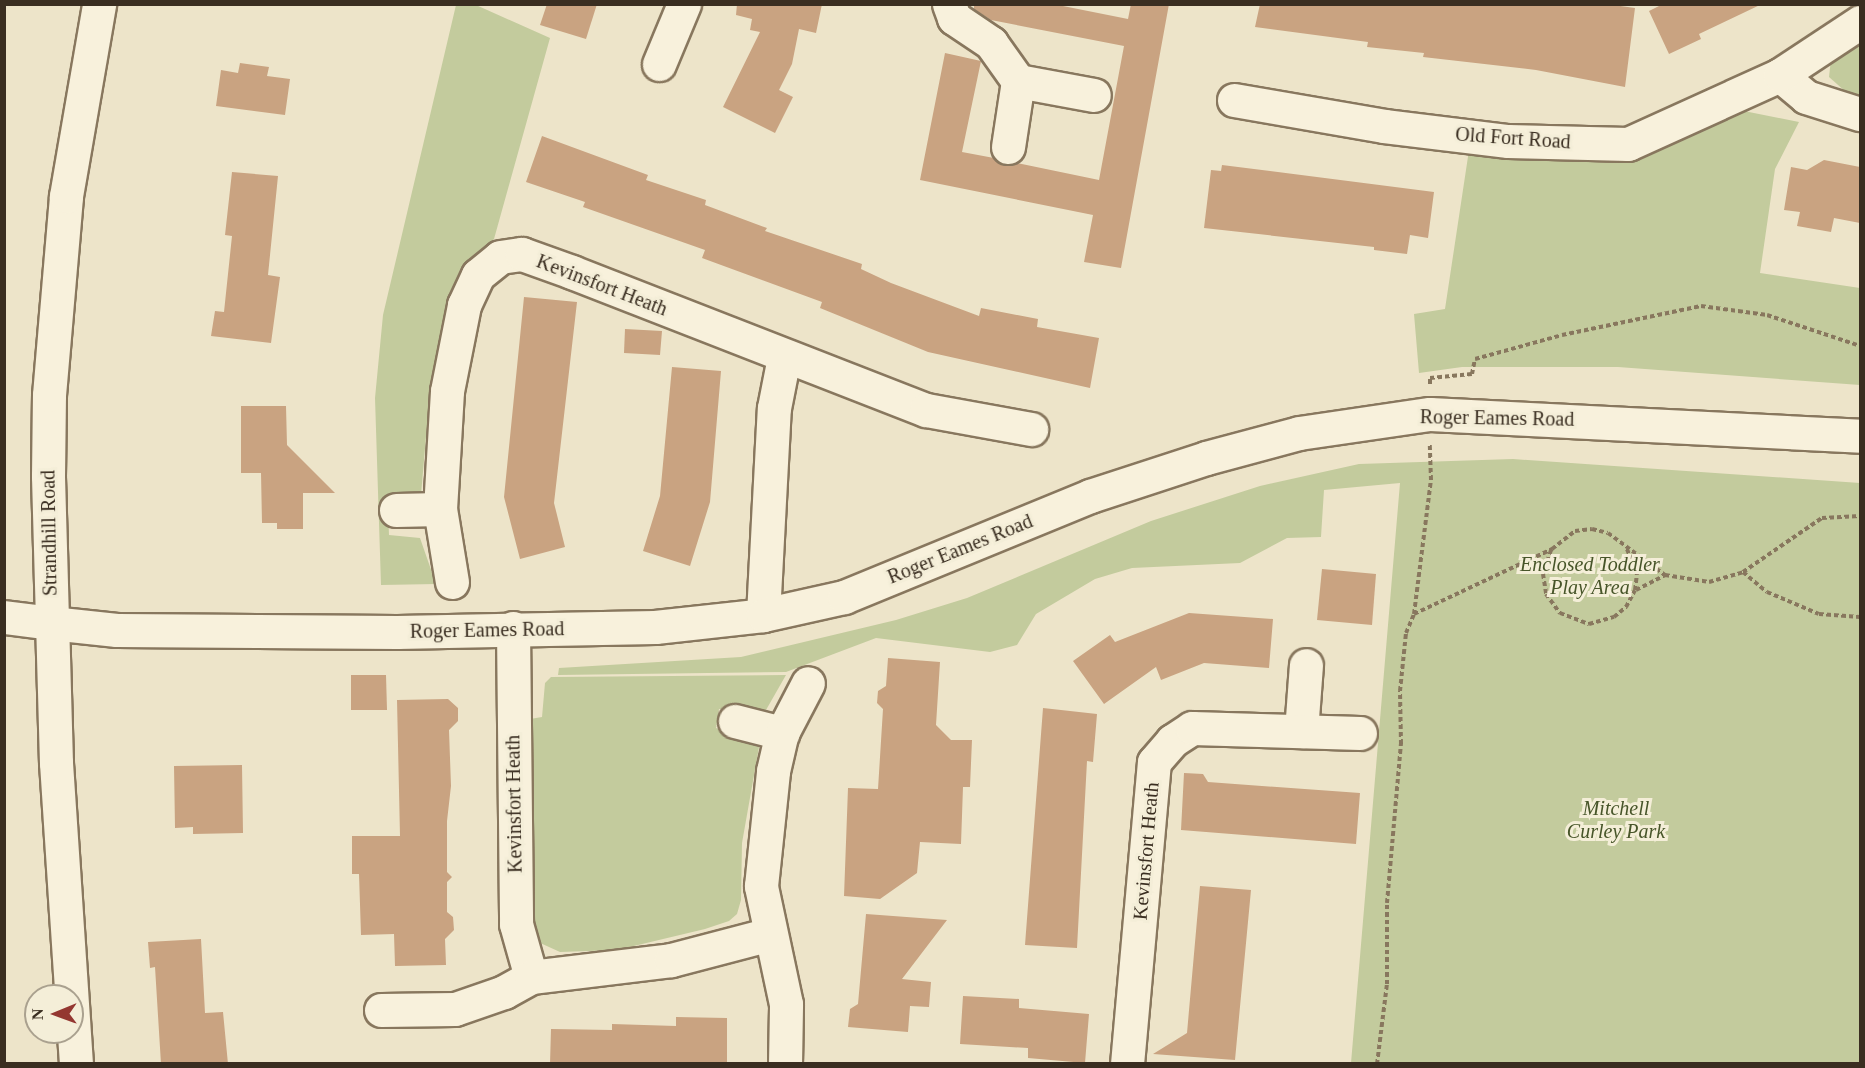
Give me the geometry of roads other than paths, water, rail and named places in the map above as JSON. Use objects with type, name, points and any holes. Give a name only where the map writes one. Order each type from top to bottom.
[{"type":"street","name":"Strandhill Road","points":[[76,1064],[56,762],[48,464],[56,290],[66,196],[99,4]]},
{"type":"street","points":[[658,64],[684,4]]},
{"type":"street","points":[[950,4],[954,18],[991,43],[1018,81],[1008,147]]},
{"type":"street","name":"Old Fort Road","points":[[1234,100],[1384,126],[1508,141],[1628,144],[1780,75],[1860,22]]},
{"type":"street","points":[[1780,75],[1806,97],[1860,114]]},
{"type":"street","points":[[1018,81],[1094,95]]},
{"type":"street","name":"Kevinsfort Heath","points":[[452,582],[440,509],[447,391],[464,305],[478,275],[500,257],[522,254],[926,410],[1031,429]]},
{"type":"street","points":[[763,615],[774,408],[784,357]]},
{"type":"street","name":"Roger Eames Road","points":[[4,617],[117,630],[397,632],[655,627],[763,615],[844,597],[1090,496],[1206,458],[1299,433],[1430,414],[1860,436]]},
{"type":"street","points":[[396,510],[440,509]]},
{"type":"street","name":"Kevinsfort Heath","points":[[513,628],[516,924],[531,977]]},
{"type":"street","points":[[1301,731],[1306,665]]},
{"type":"street","points":[[785,1064],[786,1004],[761,886],[766,820],[782,733],[808,683]]},
{"type":"street","points":[[735,721],[782,733]]},
{"type":"street","name":"Kevinsfort Heath","points":[[1127,1064],[1154,762],[1172,741],[1192,728],[1360,733]]},
{"type":"street","points":[[381,1010],[455,1009],[504,992],[531,977],[671,960],[770,934]]},
{"type":"park label","name":"Enclosed Toddler Play Area","points":[[1590,576]]},
{"type":"park label","name":"Mitchell Curley Park","points":[[1616,820]]}]
